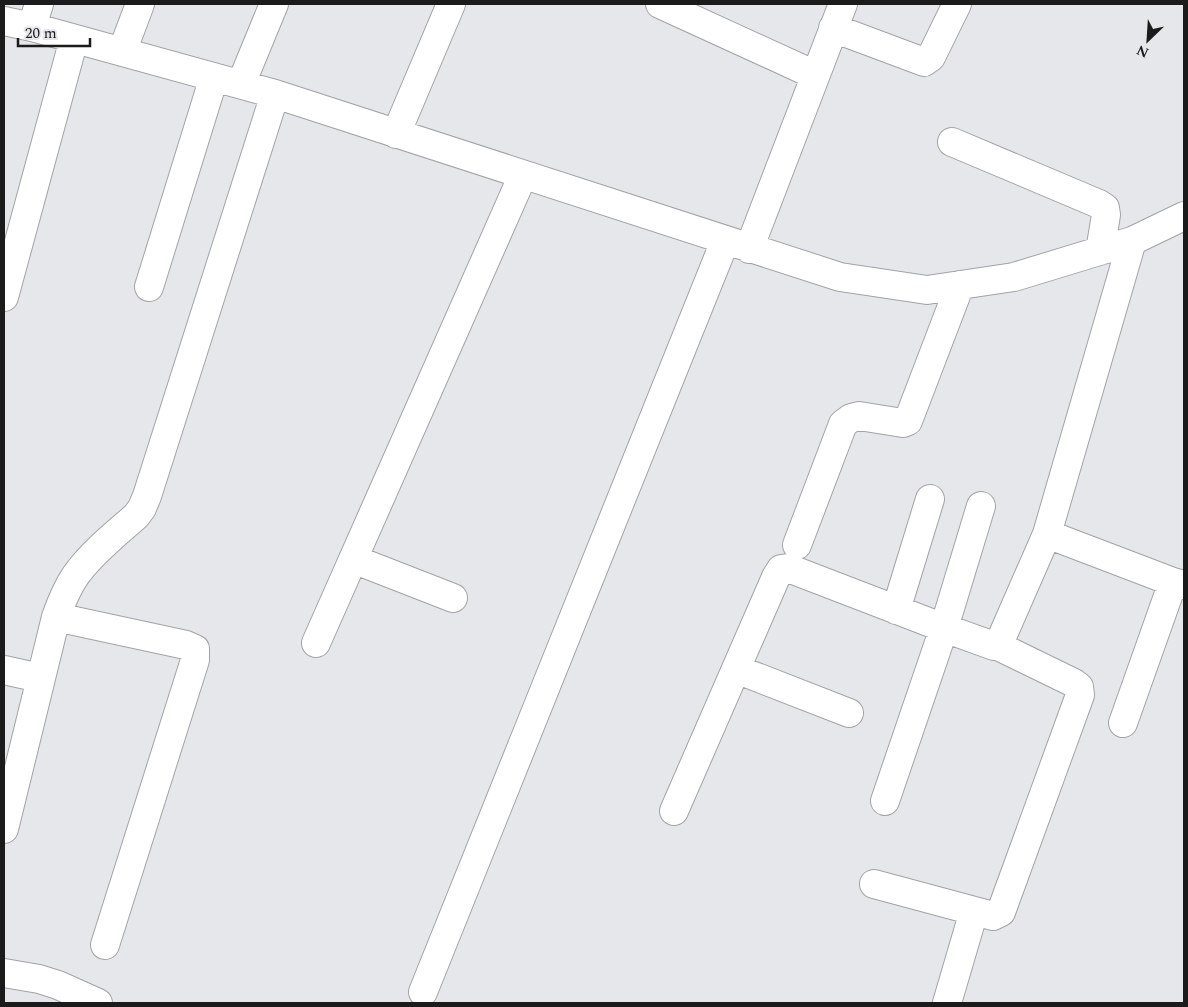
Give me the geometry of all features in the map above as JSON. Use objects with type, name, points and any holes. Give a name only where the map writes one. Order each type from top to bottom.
[{"type":"street","points":[[122,52],[140,4]]},
{"type":"street","points":[[241,84],[274,4]]},
{"type":"street","points":[[396,134],[451,4]]},
{"type":"street","points":[[660,4],[816,75]]},
{"type":"street","points":[[423,992],[737,245],[816,75],[838,16],[924,62],[931,57],[957,4]]},
{"type":"street","points":[[4,21],[36,15],[74,39],[274,94],[840,277],[927,290],[1014,277],[1132,241],[1184,216]]},
{"type":"street","points":[[4,297],[74,39]]},
{"type":"street","points":[[149,287],[214,77]]},
{"type":"street","points":[[4,829],[60,605],[77,573],[86,561],[136,516],[142,508],[274,94]]},
{"type":"street","points":[[952,142],[1105,208],[1106,215],[1100,251]]},
{"type":"street","points":[[316,643],[523,175]]},
{"type":"street","points":[[998,646],[1047,534],[1132,241]]},
{"type":"street","points":[[797,545],[843,424],[851,418],[859,416],[903,423],[908,421],[960,285]]},
{"type":"street","points":[[896,610],[930,499]]},
{"type":"street","points":[[885,801],[944,628],[981,506]]},
{"type":"street","points":[[1047,534],[1178,583],[1122,723]]},
{"type":"street","points":[[353,558],[453,598]]},
{"type":"street","points":[[674,812],[776,577],[781,570],[788,568],[944,628],[998,646],[1079,687],[1080,695],[1001,912],[993,916],[874,884]]},
{"type":"street","points":[[56,617],[186,645],[195,649],[195,660],[105,944]]},
{"type":"street","points":[[736,669],[849,713]]},
{"type":"street","points":[[4,670],[31,676]]},
{"type":"street","points":[[947,1003],[974,910]]},
{"type":"street","points":[[4,973],[40,979],[98,1003]]}]
